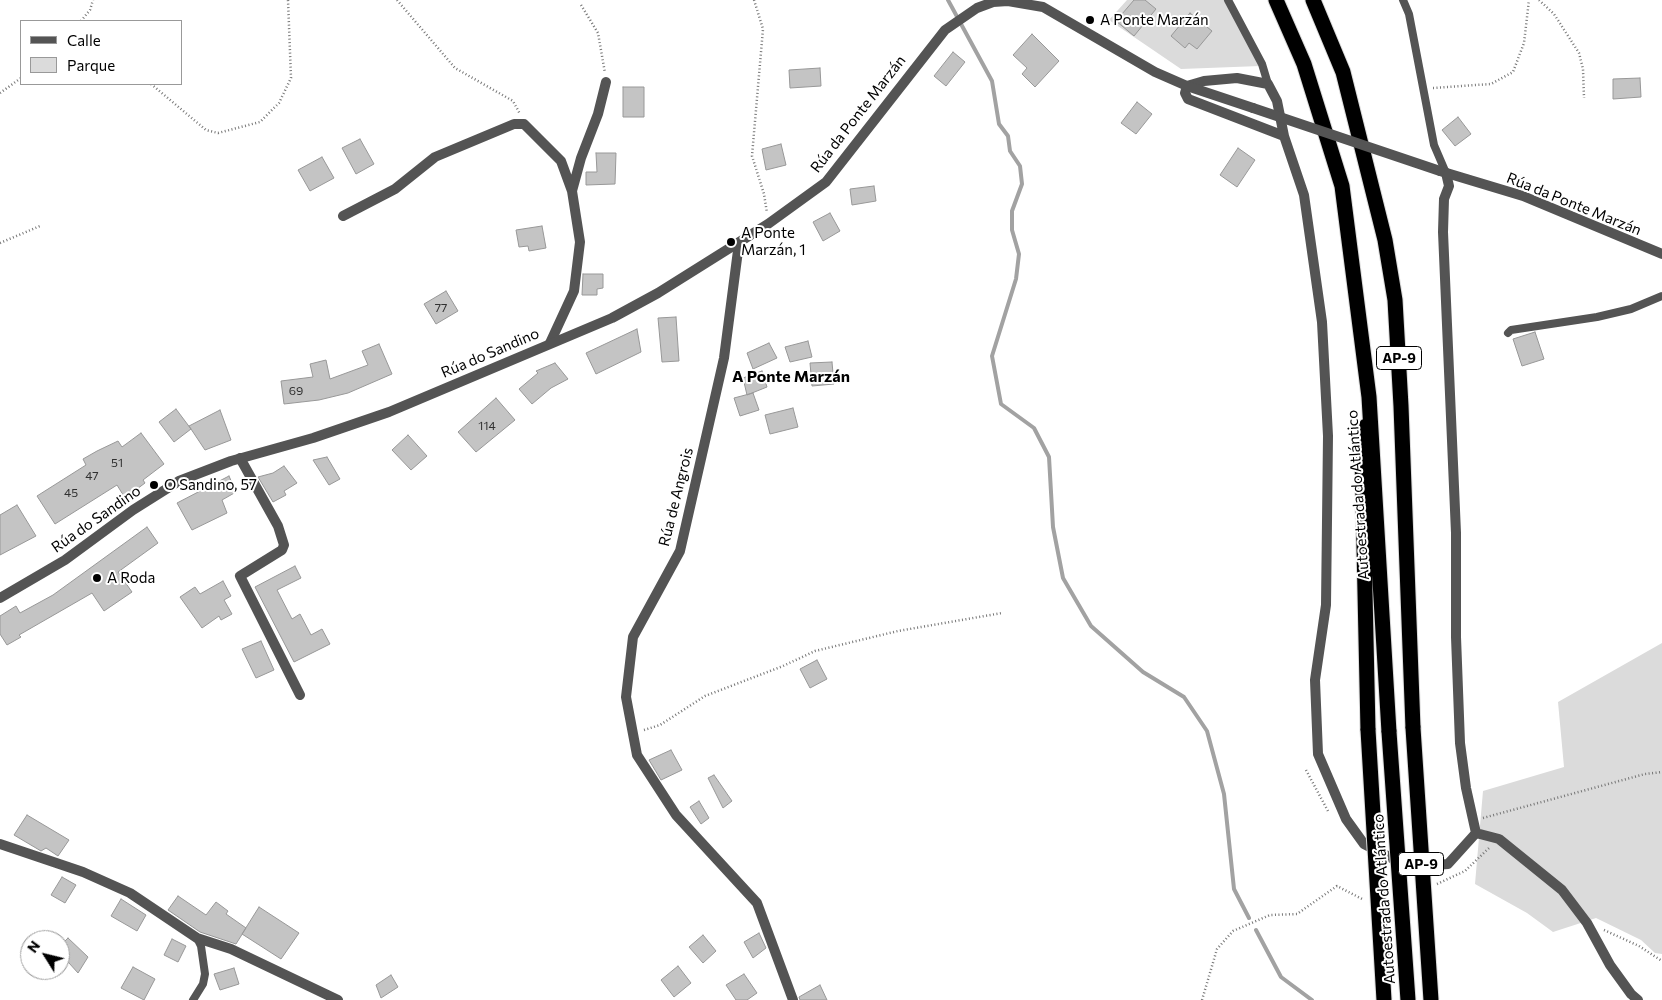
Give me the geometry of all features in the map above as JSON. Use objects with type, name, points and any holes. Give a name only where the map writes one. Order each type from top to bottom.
[{"type":"highway","name":"Autoestrada do Atlántico","points":[[1276,0],[1304,64],[1342,186],[1369,397],[1376,470],[1389,732],[1408,1000]]},
{"type":"highway","name":"AP-9","points":[[1313,0],[1343,72],[1385,240],[1395,300],[1402,406],[1413,728],[1431,1000]]},
{"type":"highway","points":[[1369,397],[1362,455],[1368,730],[1384,1000]]},
{"type":"street","name":"Rúa da Ponte Marzán","points":[[739,243],[814,192],[834,174],[944,30],[977,8],[993,2],[1014,1],[1036,5],[1052,11],[1148,68],[1186,86],[1443,172],[1523,196],[1662,254]]},
{"type":"street","points":[[1186,86],[1204,81],[1237,78],[1268,84],[1277,101],[1284,136],[1294,162],[1306,204],[1322,322],[1326,382],[1328,436],[1326,605],[1315,680],[1318,754],[1346,819],[1364,844],[1409,867],[1448,864],[1476,832],[1466,788],[1460,744],[1456,636],[1456,532],[1443,232],[1444,199],[1449,186],[1443,172]]},
{"type":"street","points":[[572,191],[581,158],[598,114],[606,82]]},
{"type":"street","name":"Rúa da Ponte Marzán","points":[[1186,86],[1185,93],[1188,99],[1284,136]]},
{"type":"street","points":[[343,216],[395,189],[435,157],[514,124],[524,124],[561,160],[572,191],[580,242],[574,291],[550,343]]},
{"type":"street","name":"Rúa do Sandino","points":[[0,598],[65,560],[133,510],[179,481],[240,458],[313,438],[389,412],[612,318],[658,293],[739,243]]},
{"type":"street","name":"Rúa de Angrois","points":[[739,243],[724,358],[680,551],[633,637],[626,697],[637,755],[676,815],[757,904],[793,1000]]},
{"type":"street","points":[[240,458],[278,526],[284,545],[282,550],[240,576],[300,696]]},
{"type":"street","points":[[1476,832],[1499,839],[1562,890],[1587,924],[1610,965],[1633,998]]},
{"type":"street","points":[[0,844],[83,872],[130,893],[197,938],[231,949],[338,1000]]},
{"type":"lane","points":[[1228,0],[1262,64],[1268,84]]},
{"type":"lane","points":[[1403,0],[1409,14],[1422,89],[1434,144],[1443,172]]},
{"type":"lane","points":[[1508,333],[1512,330],[1597,317],[1631,309],[1662,296]]},
{"type":"lane","points":[[193,1000],[203,984],[205,974],[201,946],[197,938]]},
{"type":"path","points":[[83,20],[90,10],[93,0]]},
{"type":"path","points":[[152,85],[206,130],[218,133],[260,122],[279,103],[291,78],[288,0]]},
{"type":"path","points":[[397,0],[455,68],[513,101],[524,124]]},
{"type":"path","points":[[754,0],[763,29],[752,156],[764,194],[768,224]]},
{"type":"path","points":[[1422,89],[1491,84],[1513,72],[1524,42],[1529,0]]},
{"type":"path","points":[[1538,0],[1559,21],[1579,53],[1584,69],[1584,98]]},
{"type":"path","points":[[581,6],[598,33],[606,82]]},
{"type":"path","points":[[0,93],[20,79]]},
{"type":"path","points":[[0,243],[15,239],[40,226]]},
{"type":"path","points":[[633,734],[660,724],[705,696],[815,651],[898,631],[1002,613]]},
{"type":"path","points":[[1475,821],[1645,774],[1662,772]]},
{"type":"path","points":[[1202,1000],[1217,949],[1233,931],[1270,915],[1297,914],[1337,886],[1365,900]]},
{"type":"path","points":[[1587,924],[1639,946],[1662,961]]},
{"type":"green space","points":[[1127,0],[1225,0],[1260,66],[1181,69],[1109,20]]},
{"type":"green space","points":[[1662,643],[1662,954],[1655,953],[1641,940],[1596,918],[1553,932],[1527,913],[1475,884],[1483,791],[1564,767],[1558,702]]},
{"type":"building","points":[[1134,0],[1145,0],[1156,9],[1134,36],[1116,21]]},
{"type":"building","points":[[1190,13],[1212,31],[1197,49],[1189,43],[1185,48],[1171,36]]},
{"type":"building","points":[[1032,34],[1059,61],[1035,87],[1022,74],[1027,68],[1013,55]]},
{"type":"building","points":[[953,52],[965,62],[946,86],[934,76]]},
{"type":"building","points":[[820,68],[821,86],[790,88],[789,70]]},
{"type":"building","points":[[1640,78],[1641,97],[1613,99],[1613,79]]},
{"type":"building","points":[[623,87],[644,87],[644,117],[623,117]]},
{"type":"building","points":[[1137,102],[1152,114],[1136,134],[1121,123]]},
{"type":"building","points":[[1458,117],[1471,134],[1455,146],[1442,130]]},
{"type":"building","points":[[360,139],[374,164],[356,174],[342,148]]},
{"type":"building","points":[[781,144],[786,165],[766,170],[762,149]]},
{"type":"building","points":[[1238,148],[1255,160],[1237,187],[1220,175]]},
{"type":"building","points":[[596,153],[616,153],[615,184],[586,185],[586,172],[597,172]]},
{"type":"building","points":[[322,157],[334,178],[310,191],[298,170]]},
{"type":"building","points":[[874,186],[876,201],[852,205],[850,189]]},
{"type":"building","points":[[830,213],[840,231],[823,241],[813,222]]},
{"type":"building","points":[[542,226],[546,248],[529,251],[528,246],[519,247],[516,230]]},
{"type":"building","points":[[583,274],[603,274],[603,288],[597,289],[597,295],[582,295]]},
{"type":"building","points":[[446,291],[458,311],[436,324],[424,304]]},
{"type":"building","points":[[676,317],[679,361],[662,362],[658,318]]},
{"type":"building","points":[[637,329],[641,352],[596,374],[586,353]]},
{"type":"building","points":[[1535,332],[1544,359],[1522,366],[1513,339]]},
{"type":"building","points":[[808,341],[812,357],[790,362],[785,347]]},
{"type":"building","points":[[769,343],[777,358],[753,369],[747,353]]},
{"type":"building","points":[[379,344],[392,374],[348,393],[319,400],[284,404],[281,381],[313,377],[310,364],[326,360],[330,379],[368,365],[362,351]]},
{"type":"building","points":[[832,362],[834,384],[812,386],[810,363]]},
{"type":"building","points":[[555,363],[568,379],[551,388],[532,404],[519,389],[538,373],[536,371]]},
{"type":"building","points":[[762,371],[767,387],[747,395],[743,378]]},
{"type":"building","points":[[753,393],[759,410],[740,416],[734,398]]},
{"type":"building","points":[[496,398],[515,420],[476,452],[458,432]]},
{"type":"building","points":[[793,408],[798,427],[770,434],[765,415]]},
{"type":"building","points":[[176,409],[191,429],[174,442],[159,422]]},
{"type":"building","points":[[220,410],[231,440],[205,450],[189,426]]},
{"type":"building","points":[[141,433],[164,464],[143,480],[145,483],[125,498],[117,485],[55,524],[37,496],[86,465],[83,459],[118,441],[122,447]]},
{"type":"building","points":[[408,435],[427,456],[411,470],[392,450]]},
{"type":"building","points":[[327,457],[340,479],[329,485],[313,460]]},
{"type":"building","points":[[284,466],[297,483],[284,491],[286,495],[273,502],[258,477],[273,473]]},
{"type":"building","points":[[229,476],[236,492],[222,500],[227,513],[192,530],[177,503]]},
{"type":"building","points":[[17,505],[36,536],[0,555],[0,515]]},
{"type":"building","points":[[147,527],[158,543],[118,572],[132,592],[104,611],[92,593],[19,635],[21,637],[7,645],[0,634],[0,616],[16,606],[20,613],[53,595]]},
{"type":"building","points":[[295,566],[301,578],[277,590],[292,619],[300,614],[311,635],[322,629],[330,644],[294,662],[255,587]]},
{"type":"building","points":[[223,581],[231,596],[224,600],[232,614],[221,620],[219,616],[202,628],[180,597],[195,587],[200,594]]},
{"type":"building","points":[[261,641],[274,670],[256,678],[242,649]]},
{"type":"building","points":[[817,660],[827,679],[810,688],[800,669]]},
{"type":"building","points":[[671,750],[682,770],[661,780],[649,760]]},
{"type":"building","points":[[714,775],[732,801],[723,808],[708,778]]},
{"type":"building","points":[[699,801],[709,818],[701,824],[690,807]]},
{"type":"building","points":[[27,815],[69,840],[58,856],[46,848],[41,851],[14,835]]},
{"type":"building","points":[[62,877],[76,885],[65,903],[51,895]]},
{"type":"building","points":[[178,896],[206,915],[216,902],[228,911],[226,914],[246,928],[236,944],[200,932],[168,910]]},
{"type":"building","points":[[121,899],[146,915],[137,931],[111,916]]},
{"type":"building","points":[[259,907],[299,933],[281,959],[242,934]]},
{"type":"building","points":[[759,933],[766,948],[753,958],[744,942]]},
{"type":"building","points":[[703,935],[716,951],[703,963],[689,947]]},
{"type":"building","points":[[172,939],[186,946],[178,962],[164,955]]},
{"type":"building","points":[[70,940],[88,957],[78,973],[70,964]]},
{"type":"building","points":[[678,966],[691,983],[674,997],[661,980]]},
{"type":"building","points":[[133,967],[155,979],[144,1000],[121,988]]},
{"type":"building","points":[[234,968],[239,984],[220,990],[214,974]]},
{"type":"building","points":[[744,974],[757,993],[747,1000],[736,1000],[726,985]]},
{"type":"building","points":[[391,975],[398,987],[381,998],[376,985]]},
{"type":"building","points":[[820,985],[827,1000],[800,1000],[799,997]]},
{"type":"waterway","points":[[948,0],[992,81],[999,124],[1008,136],[1010,151],[1020,166],[1022,184],[1012,211],[1012,230],[1019,254],[1016,279],[992,356],[1001,404],[1034,428],[1049,457],[1053,527],[1063,578],[1091,626],[1143,672],[1184,697],[1207,731],[1224,794],[1234,889],[1249,918]]},
{"type":"waterway","points":[[1256,930],[1281,977],[1312,1000]]},
{"type":"place","name":"A Ponte Marzán","points":[[1090,20]]},
{"type":"place","name":"A Ponte Marzán, 1","points":[[731,242]]},
{"type":"place","name":"O Sandino, 57","points":[[154,485]]},
{"type":"place","name":"A Roda","points":[[97,578]]},
{"type":"district","name":"A Ponte Marzán","points":[[791,377]]}]
